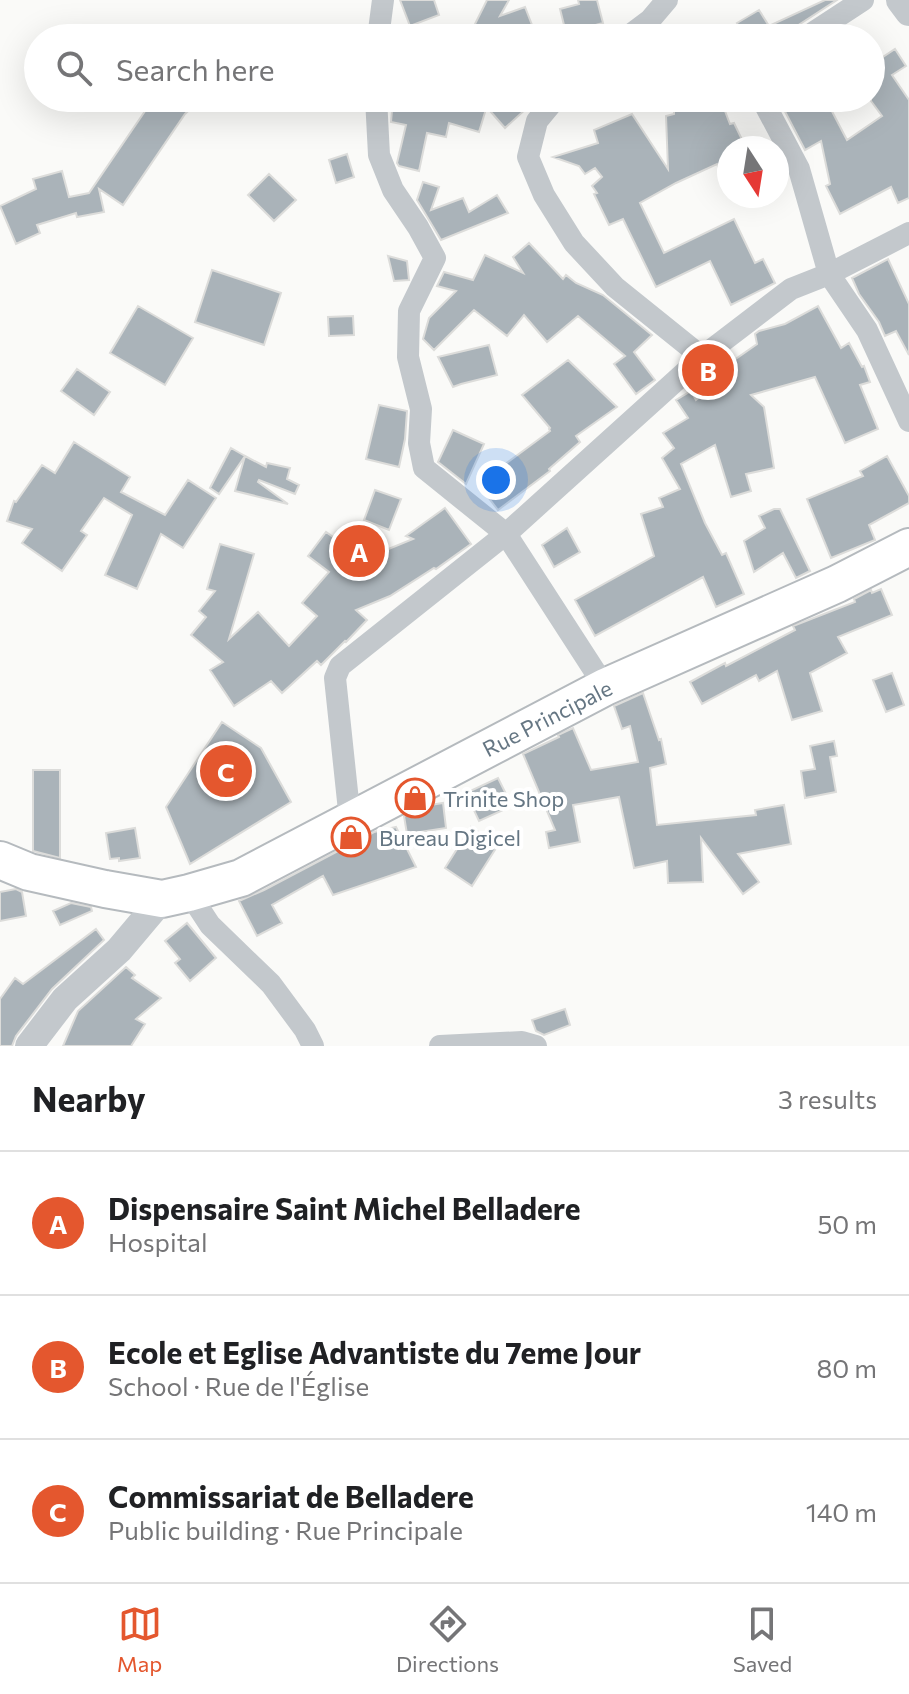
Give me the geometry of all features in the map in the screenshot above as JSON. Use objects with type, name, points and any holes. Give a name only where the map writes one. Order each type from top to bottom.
[{"type":"main road","name":"Rue Principale","points":[[175,896],[241,878],[605,687],[837,584],[909,547]]},
{"type":"main road","points":[[0,860],[29,872],[105,889],[175,896]]},
{"type":"street","points":[[380,24],[383,0]]},
{"type":"street","points":[[645,24],[667,0]]},
{"type":"street","points":[[826,24],[863,0]]},
{"type":"street","points":[[900,0],[909,12]]},
{"type":"street","points":[[377,112],[379,155],[393,190],[435,258],[409,311],[408,357],[421,409],[419,443],[424,468],[506,534],[605,687]]},
{"type":"street","points":[[544,112],[537,121],[528,157],[544,195],[574,243],[615,287],[702,357]]},
{"type":"street","points":[[769,112],[799,169],[829,274],[867,330],[909,421]]},
{"type":"street","points":[[350,820],[335,678],[340,666],[506,534],[702,357],[791,289],[829,274],[909,233]]},
{"type":"street","points":[[29,1046],[65,999],[175,896],[271,984],[313,1046]]},
{"type":"street","points":[[440,1046],[522,1042],[536,1046]]},
{"type":"building","points":[[400,0],[434,0],[439,15],[409,24]]},
{"type":"building","points":[[487,0],[509,0],[500,16],[525,7],[532,24],[475,24]]},
{"type":"building","points":[[578,0],[597,0],[603,23],[564,24],[560,9],[579,4]]},
{"type":"building","points":[[825,0],[837,0],[800,24],[773,24]]},
{"type":"building","points":[[759,10],[768,24],[737,23]]},
{"type":"building","points":[[895,49],[906,66],[892,75],[909,100],[909,198],[898,203],[891,187],[840,214],[826,186],[830,184],[821,141],[805,150],[785,112],[832,112],[847,140],[882,116],[879,112],[885,112],[885,56]]},
{"type":"building","points":[[144,112],[187,112],[123,205],[99,189],[104,212],[77,217],[76,213],[37,225],[40,233],[16,244],[0,206],[36,189],[33,179],[62,171],[69,197],[89,193]]},
{"type":"building","points":[[392,112],[485,112],[479,132],[449,123],[446,137],[427,133],[419,171],[397,163],[406,125],[391,122]]},
{"type":"building","points":[[491,112],[523,112],[505,128]]},
{"type":"building","points":[[674,112],[725,112],[740,136],[717,136],[717,164],[640,203],[664,253],[734,219],[755,263],[763,259],[775,283],[731,305],[710,261],[656,287],[623,219],[609,225],[592,186],[602,177],[595,168],[585,174],[579,166],[553,157],[598,143],[594,130],[632,114],[668,169],[666,116]]},
{"type":"building","points":[[347,154],[354,177],[336,183],[329,160]]},
{"type":"building","points":[[269,174],[296,200],[274,221],[248,195]]},
{"type":"building","points":[[423,182],[439,187],[431,210],[463,198],[469,212],[497,195],[508,213],[441,240],[417,200]]},
{"type":"building","points":[[529,243],[563,279],[566,275],[603,295],[652,335],[634,352],[655,380],[636,394],[614,364],[625,356],[578,316],[547,342],[524,315],[507,336],[474,310],[434,350],[423,339],[429,318],[456,291],[437,286],[444,272],[473,280],[485,255],[523,273],[513,257]]},
{"type":"building","points":[[388,256],[407,261],[409,280],[394,281]]},
{"type":"building","points":[[888,259],[909,304],[909,355],[896,331],[885,336],[852,278]]},
{"type":"building","points":[[212,270],[281,293],[264,345],[195,322]]},
{"type":"building","points":[[138,306],[193,338],[165,385],[110,353]]},
{"type":"building","points":[[818,306],[841,348],[849,343],[864,366],[870,382],[860,385],[878,429],[845,443],[815,377],[751,395],[764,407],[774,468],[746,474],[751,491],[731,497],[715,445],[681,464],[705,523],[722,555],[726,553],[744,594],[716,607],[703,577],[595,636],[575,600],[654,556],[641,514],[663,507],[659,498],[680,489],[662,458],[674,448],[663,433],[688,418],[676,400],[691,391],[696,400],[734,368],[730,363],[757,344],[755,334],[759,331],[785,324]]},
{"type":"building","points":[[353,316],[354,335],[329,336],[328,317]]},
{"type":"building","points":[[489,345],[497,375],[453,387],[438,357]]},
{"type":"building","points":[[568,360],[617,407],[576,436],[580,442],[550,471],[498,510],[478,484],[550,431],[522,395]]},
{"type":"building","points":[[77,369],[110,392],[94,415],[61,391]]},
{"type":"building","points":[[379,405],[407,411],[399,467],[366,459]]},
{"type":"building","points":[[453,430],[484,444],[466,484],[438,462]]},
{"type":"building","points":[[74,442],[130,477],[121,492],[165,515],[188,480],[216,498],[183,548],[161,534],[137,589],[105,575],[132,515],[104,498],[81,531],[87,535],[62,571],[22,543],[32,529],[7,521],[14,501],[42,465],[55,473]]},
{"type":"building","points":[[231,448],[245,456],[219,494],[210,488]]},
{"type":"building","points":[[245,456],[266,467],[267,463],[290,468],[287,479],[299,485],[295,494],[258,482],[288,504],[235,491]]},
{"type":"building","points":[[887,456],[909,496],[909,503],[869,525],[875,540],[831,558],[807,499],[863,476],[860,471]]},
{"type":"building","points":[[375,490],[401,499],[389,530],[364,520]]},
{"type":"building","points":[[445,508],[471,544],[390,596],[356,610],[367,620],[321,665],[317,661],[282,693],[271,681],[234,706],[210,670],[223,662],[191,635],[206,617],[199,611],[215,591],[207,589],[220,544],[254,554],[229,639],[258,612],[289,646],[317,616],[302,603],[329,572],[308,556],[326,532],[364,559],[413,539],[406,536]]},
{"type":"building","points":[[780,509],[810,571],[796,578],[783,553],[754,572],[744,541],[765,528],[759,516]]},
{"type":"building","points":[[567,528],[580,552],[554,567],[542,545]]},
{"type":"building","points":[[881,589],[892,615],[838,637],[847,653],[810,673],[822,711],[792,720],[777,671],[759,681],[756,675],[702,704],[690,682],[795,630],[793,626],[855,602],[854,599],[871,590],[872,593]]},
{"type":"building","points":[[892,673],[904,705],[886,712],[873,680]]},
{"type":"building","points":[[643,693],[661,739],[666,764],[650,768],[657,825],[756,815],[755,810],[784,805],[791,844],[738,854],[759,882],[743,894],[701,838],[703,882],[668,883],[667,861],[634,868],[619,797],[573,805],[580,842],[549,848],[546,832],[555,830],[523,754],[573,728],[591,770],[638,762],[630,726],[622,729],[614,706]]},
{"type":"building","points":[[222,722],[261,748],[291,802],[190,864],[166,807]]},
{"type":"building","points":[[834,741],[837,756],[830,757],[836,792],[805,798],[801,771],[815,769],[810,746]]},
{"type":"building","points":[[33,770],[60,770],[60,858],[33,851]]},
{"type":"building","points":[[498,778],[512,806],[479,821],[466,793]]},
{"type":"building","points":[[443,803],[446,828],[407,834],[404,816],[424,806]]},
{"type":"building","points":[[396,827],[416,867],[333,895],[323,876],[272,905],[282,923],[257,936],[239,901],[374,832]]},
{"type":"building","points":[[471,827],[498,845],[472,886],[445,868]]},
{"type":"building","points":[[135,828],[140,858],[110,859],[106,833]]},
{"type":"building","points":[[16,889],[22,892],[26,916],[0,921],[0,892]]},
{"type":"building","points":[[71,903],[91,907],[92,911],[60,925],[53,911]]},
{"type":"building","points":[[187,923],[216,958],[190,981],[175,963],[180,959],[165,941]]},
{"type":"building","points":[[96,929],[104,940],[52,989],[16,1036],[12,1046],[0,1046],[0,999],[15,978],[23,984]]},
{"type":"building","points":[[126,967],[135,975],[132,978],[161,998],[136,1019],[145,1024],[131,1046],[63,1046],[78,1011]]},
{"type":"building","points":[[565,1009],[570,1025],[544,1035],[536,1031],[532,1020]]},
{"type":"place","name":"Ecole et Eglise Advantiste du 7eme Jour","points":[[708,370]]},
{"type":"place","name":"Dispensaire Saint Michel Belladere","points":[[359,551]]},
{"type":"place","name":"Commissariat de Belladere","points":[[226,771]]},
{"type":"place","name":"Trinite Shop","points":[[415,798]]},
{"type":"place","name":"Bureau Digicel","points":[[351,837]]}]
